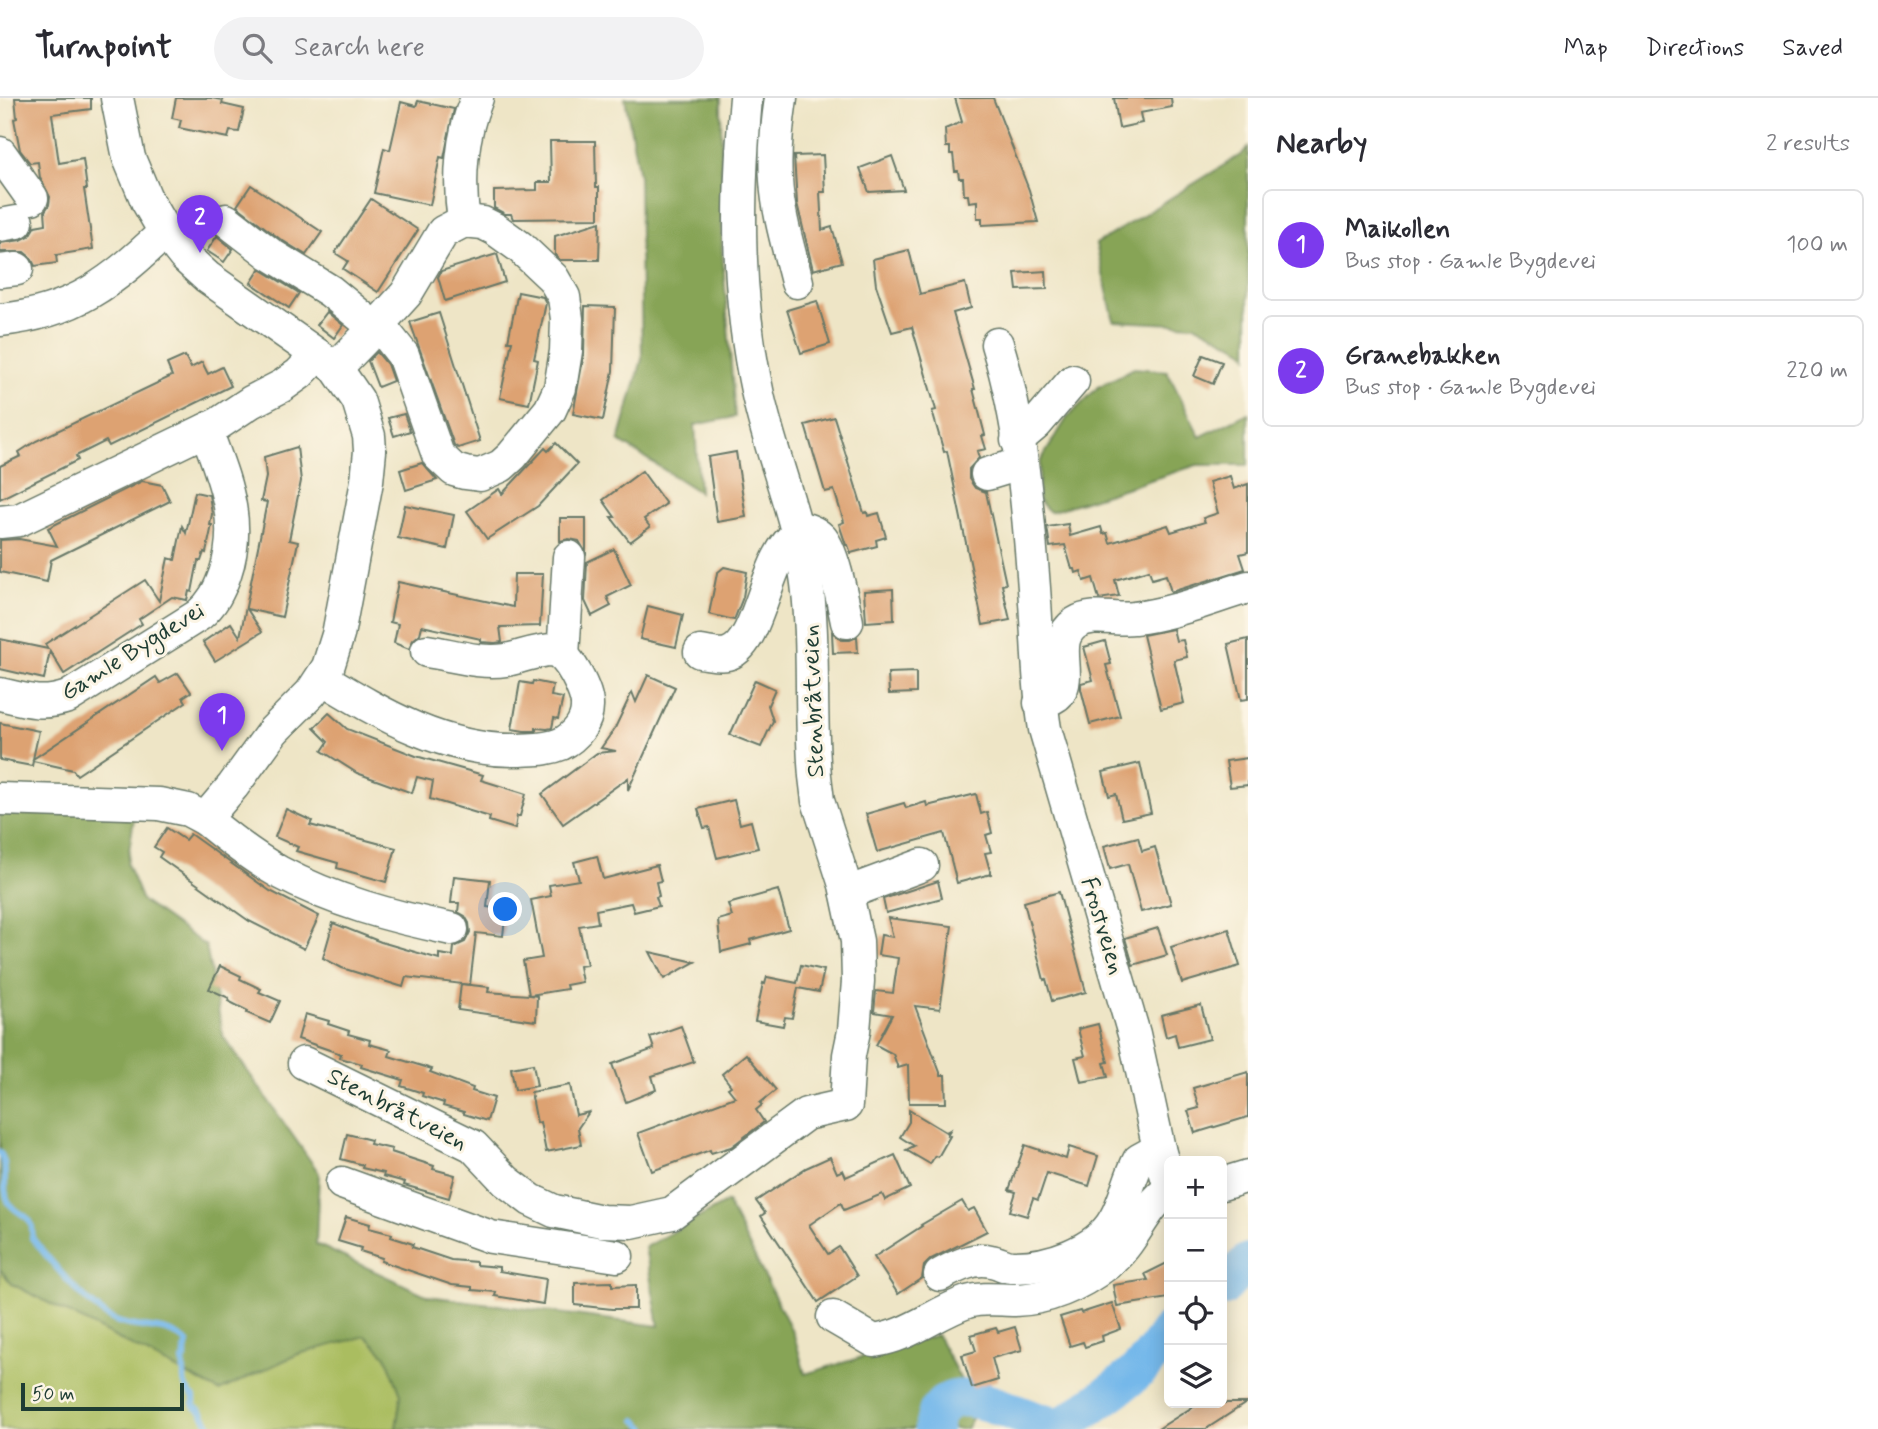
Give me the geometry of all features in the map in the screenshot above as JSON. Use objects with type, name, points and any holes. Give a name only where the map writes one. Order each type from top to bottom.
[{"type":"street","points":[[117,98],[129,158],[147,201],[165,232],[184,256],[206,276],[326,362],[351,388],[369,436],[370,466],[335,644],[322,678],[273,731],[205,819]]},
{"type":"street","points":[[464,221],[462,159],[477,98]]},
{"type":"street","name":"Stenbråtveien","points":[[304,1063],[473,1146],[506,1181],[531,1200],[554,1212],[602,1221],[621,1222],[664,1216],[690,1201],[806,1114],[846,1105],[858,981],[857,941],[847,893],[818,802],[811,614],[797,531],[758,396],[747,335],[738,230],[746,98]]},
{"type":"street","points":[[781,98],[776,139],[776,180],[782,221],[797,282]]},
{"type":"street","points":[[0,153],[16,215]]},
{"type":"street","points":[[0,522],[19,520],[206,430],[282,386],[299,373],[326,362],[375,328],[406,294],[443,232],[464,221],[482,223],[495,229],[520,247],[553,278],[564,297],[568,319],[564,370],[555,400],[544,420],[512,456],[490,472],[480,475],[454,470],[438,455],[403,355],[388,336],[375,328],[330,291],[270,254],[226,220]]},
{"type":"street","points":[[0,320],[44,311],[100,289],[165,232]]},
{"type":"street","name":"Frostveien","points":[[997,344],[1019,452],[1022,597],[1045,729],[1057,779],[1134,1034],[1164,1166]]},
{"type":"street","points":[[987,474],[1019,452],[1035,425],[1073,381]]},
{"type":"street","name":"Gamle Bygdevei","points":[[0,694],[36,702],[52,702],[68,697],[199,615],[210,605],[218,593],[229,561],[234,526],[228,493],[206,430]]},
{"type":"street","points":[[700,652],[728,654],[737,649],[757,614],[774,563],[797,531],[809,530],[824,542],[840,588],[847,622]]},
{"type":"street","points":[[563,656],[569,557]]},
{"type":"street","points":[[1041,703],[1052,699],[1062,687],[1063,646],[1067,633],[1075,623],[1086,618],[1141,618],[1248,587]]},
{"type":"street","points":[[322,678],[370,708],[455,742],[481,749],[544,749],[562,744],[580,729],[588,706],[579,680],[563,656],[553,650],[488,662],[427,651]]},
{"type":"street","points":[[0,799],[159,804],[188,810],[205,819],[240,847],[298,881],[366,909],[440,926]]},
{"type":"street","points":[[847,893],[922,865]]},
{"type":"street","points":[[940,1275],[959,1265],[979,1261],[992,1261],[1004,1266],[1035,1265],[1089,1246],[1103,1235],[1114,1220],[1129,1178],[1139,1160],[1159,1149]]},
{"type":"street","points":[[1227,1182],[1248,1176]]},
{"type":"street","points":[[342,1184],[491,1237],[617,1256]]},
{"type":"street","points":[[833,1317],[874,1341],[899,1335],[970,1301],[1027,1299],[1071,1286],[1101,1269],[1121,1251],[1154,1204],[1164,1195]]},
{"type":"street","points":[[545,1246],[554,1212]]},
{"type":"green space","points":[[625,98],[721,98],[722,248],[735,417],[695,425],[699,492],[619,441],[642,359],[639,176]]},
{"type":"green space","points":[[1248,147],[1248,356],[1244,350],[1196,325],[1114,321],[1096,244],[1242,154]]},
{"type":"green space","points":[[1134,368],[1167,371],[1200,437],[1248,413],[1248,465],[1197,465],[1050,512],[1038,500],[1040,462],[1067,418],[1098,387]]},
{"type":"green space","points":[[0,800],[134,818],[127,864],[142,901],[206,946],[223,1036],[319,1173],[316,1244],[428,1296],[659,1326],[645,1247],[727,1202],[794,1335],[805,1374],[937,1335],[977,1410],[966,1429],[396,1429],[401,1395],[386,1356],[366,1336],[298,1354],[219,1391],[12,1284],[0,1269]]},
{"type":"green space","points":[[0,1269],[12,1284],[219,1391],[298,1354],[366,1335],[386,1356],[401,1395],[396,1429],[0,1429]]},
{"type":"building","points":[[15,98],[91,98],[91,109],[52,114],[59,163],[83,159],[87,189],[84,189],[93,249],[56,255],[57,263],[35,266],[24,252],[0,252],[0,243],[21,240],[29,236],[35,226],[46,224],[45,211],[50,197],[40,178],[38,162],[30,163],[20,150],[14,119],[17,118]]},
{"type":"building","points":[[176,98],[211,98],[223,100],[222,104],[244,109],[239,132],[230,131],[228,138],[179,128],[181,120],[172,118]]},
{"type":"building","points":[[955,98],[993,98],[1029,190],[1038,222],[982,225],[982,218],[977,218],[977,201],[969,202],[968,195],[964,195],[963,178],[959,178],[958,171],[955,171],[953,154],[950,154],[950,147],[946,147],[945,129],[962,122]]},
{"type":"building","points":[[1114,98],[1171,98],[1172,107],[1140,113],[1142,123],[1119,128]]},
{"type":"building","points":[[418,101],[454,109],[444,158],[440,157],[430,205],[374,193],[384,148],[390,150],[401,102],[416,106]]},
{"type":"building","points":[[550,141],[595,141],[599,218],[513,219],[511,214],[494,208],[494,191],[537,190],[537,182],[551,182]]},
{"type":"building","points":[[823,155],[825,192],[820,192],[822,230],[832,227],[842,262],[813,270],[797,203],[794,156]]},
{"type":"building","points":[[892,156],[904,190],[869,192],[860,168]]},
{"type":"building","points":[[251,185],[322,232],[306,255],[237,206]]},
{"type":"building","points":[[371,199],[418,230],[378,292],[343,269],[348,261],[335,253]]},
{"type":"building","points":[[600,222],[599,260],[560,260],[555,255],[555,236]]},
{"type":"building","points":[[217,236],[233,249],[224,262],[207,251]]},
{"type":"building","points":[[909,250],[920,294],[965,283],[971,308],[953,313],[975,389],[986,449],[977,451],[979,458],[969,469],[969,479],[975,488],[986,492],[1006,584],[1002,585],[1010,620],[983,625],[947,451],[944,452],[932,411],[936,410],[912,327],[892,332],[876,285],[873,259]]},
{"type":"building","points":[[497,254],[505,282],[445,301],[438,277],[441,271]]},
{"type":"building","points":[[260,269],[299,293],[289,308],[251,283]]},
{"type":"building","points":[[1046,271],[1047,289],[1017,290],[1015,273]]},
{"type":"building","points":[[518,292],[543,297],[546,303],[534,359],[538,360],[529,404],[500,398],[512,341],[508,341]]},
{"type":"building","points":[[817,301],[830,344],[801,353],[787,310]]},
{"type":"building","points":[[585,306],[615,307],[613,371],[603,420],[573,414],[584,354]]},
{"type":"building","points":[[327,312],[343,325],[334,338],[317,325]]},
{"type":"building","points":[[439,313],[480,441],[458,448],[454,445],[410,322]]},
{"type":"building","points":[[377,352],[387,364],[393,381],[378,387],[368,361]]},
{"type":"building","points":[[1203,355],[1222,362],[1213,384],[1194,376]]},
{"type":"building","points":[[185,356],[191,368],[202,362],[208,374],[222,367],[231,386],[109,446],[106,441],[76,456],[78,460],[0,499],[0,466],[21,456],[19,452],[36,441],[172,376],[167,364]]},
{"type":"building","points":[[404,414],[410,431],[394,436],[388,418]]},
{"type":"building","points":[[834,417],[864,513],[867,512],[868,516],[879,513],[886,537],[876,540],[877,546],[851,553],[839,524],[844,522],[834,490],[825,492],[805,425]]},
{"type":"building","points":[[556,443],[577,464],[538,506],[487,539],[467,511],[499,489],[502,494],[545,448],[548,451]]},
{"type":"building","points":[[297,447],[301,481],[289,540],[298,542],[282,617],[247,609],[262,632],[215,661],[203,642],[231,623],[240,637],[267,502],[261,501],[266,477],[264,457]]},
{"type":"building","points":[[736,452],[746,517],[717,522],[708,457]]},
{"type":"building","points":[[422,463],[437,480],[406,490],[400,470]]},
{"type":"building","points":[[642,471],[666,504],[644,519],[650,527],[630,542],[611,517],[615,517],[603,500]]},
{"type":"building","points":[[1230,476],[1234,489],[1248,484],[1248,552],[1240,554],[1245,569],[1171,592],[1166,575],[1152,579],[1149,570],[1115,580],[1119,596],[1099,599],[1093,578],[1084,581],[1081,571],[1076,573],[1075,569],[1072,569],[1065,545],[1050,547],[1047,527],[1068,524],[1070,536],[1101,527],[1103,534],[1107,533],[1110,543],[1168,525],[1171,532],[1205,522],[1203,518],[1218,513],[1209,482]]},
{"type":"building","points":[[142,481],[162,485],[170,501],[51,560],[47,582],[0,572],[0,540],[19,539],[57,546],[48,528]]},
{"type":"building","points":[[195,492],[209,495],[212,525],[206,553],[204,552],[201,561],[198,561],[192,592],[189,591],[187,600],[172,597],[139,619],[142,624],[64,674],[50,651],[44,679],[0,669],[0,639],[48,649],[45,644],[145,580],[159,601],[168,558],[175,560],[182,526],[186,533]]},
{"type":"building","points":[[405,505],[454,515],[447,549],[398,538]]},
{"type":"building","points":[[560,518],[586,518],[586,553],[579,541],[560,541]]},
{"type":"building","points":[[614,549],[631,585],[607,597],[611,606],[592,616],[585,601],[587,562]]},
{"type":"building","points":[[724,567],[747,572],[743,597],[734,620],[709,614],[717,573]]},
{"type":"building","points":[[514,574],[543,574],[540,626],[500,627],[502,642],[495,643],[481,642],[481,639],[422,626],[420,634],[409,649],[394,643],[398,624],[390,622],[398,582],[513,607]]},
{"type":"building","points":[[893,589],[894,620],[866,622],[864,591]]},
{"type":"building","points":[[648,606],[683,615],[676,647],[640,639]]},
{"type":"building","points":[[1173,629],[1176,641],[1183,640],[1187,657],[1174,660],[1184,703],[1161,709],[1143,635]]},
{"type":"building","points":[[832,632],[842,640],[857,637],[858,652],[833,653]]},
{"type":"building","points":[[1248,639],[1248,699],[1241,700],[1228,644]]},
{"type":"building","points":[[1105,641],[1111,664],[1106,665],[1120,716],[1090,724],[1081,683],[1093,680],[1084,647]]},
{"type":"building","points":[[916,672],[916,693],[889,694],[888,673]]},
{"type":"building","points":[[178,673],[191,692],[183,697],[186,702],[77,775],[73,770],[33,761],[32,766],[0,760],[0,723],[39,731],[33,759],[156,677],[160,683]]},
{"type":"building","points":[[648,675],[675,687],[628,790],[628,778],[563,824],[542,794],[597,753],[616,751],[601,748],[615,728],[632,692],[636,702]]},
{"type":"building","points":[[755,680],[775,689],[768,705],[773,721],[761,747],[730,735]]},
{"type":"building","points":[[533,681],[553,685],[551,696],[563,698],[558,719],[554,718],[552,728],[536,728],[536,731],[512,729],[520,682],[532,684]]},
{"type":"building","points":[[329,713],[347,729],[416,756],[483,775],[481,780],[526,794],[515,829],[489,821],[490,817],[430,799],[433,781],[417,777],[412,793],[357,773],[322,751],[328,742],[314,728]]},
{"type":"building","points":[[1248,758],[1248,785],[1230,787],[1226,761]]},
{"type":"building","points":[[1140,763],[1151,813],[1122,819],[1116,794],[1109,796],[1103,772]]},
{"type":"building","points":[[976,794],[981,814],[987,812],[992,833],[986,835],[991,852],[985,853],[991,874],[957,883],[944,833],[877,852],[866,814],[904,803],[906,808],[926,802],[927,806]]},
{"type":"building","points":[[734,800],[740,824],[751,821],[758,848],[717,858],[709,827],[704,828],[698,809]]},
{"type":"building","points":[[286,809],[312,821],[310,825],[396,848],[386,882],[337,868],[338,863],[296,851],[298,847],[275,837]]},
{"type":"building","points":[[167,828],[185,840],[190,834],[270,891],[319,916],[304,949],[249,921],[159,857],[162,852],[154,847]]},
{"type":"building","points":[[1138,837],[1142,851],[1155,847],[1171,904],[1141,912],[1128,864],[1110,869],[1104,846]]},
{"type":"building","points":[[597,856],[603,879],[657,865],[661,881],[656,882],[659,906],[634,912],[631,903],[596,910],[598,923],[579,926],[587,965],[579,966],[582,982],[566,985],[567,989],[530,995],[537,996],[536,1021],[458,1010],[461,984],[489,987],[488,992],[529,995],[523,961],[542,958],[531,900],[551,896],[549,885],[579,880],[574,862]]},
{"type":"building","points":[[454,876],[490,880],[487,907],[506,909],[503,936],[476,933],[470,985],[406,977],[403,987],[342,968],[323,958],[333,923],[381,942],[439,959],[439,954],[453,956],[454,947],[465,942],[470,932],[465,916],[458,912],[459,903],[451,903]]},
{"type":"building","points":[[938,881],[942,898],[886,913],[883,899]]},
{"type":"building","points":[[778,890],[789,929],[721,952],[718,920],[732,916],[728,904]]},
{"type":"building","points":[[1059,892],[1086,992],[1052,1001],[1024,902]]},
{"type":"building","points":[[888,918],[952,926],[940,1009],[915,1006],[941,1075],[945,1075],[946,1103],[909,1103],[908,1065],[898,1068],[893,1054],[876,1045],[892,1015],[874,1012],[876,991],[893,993],[898,958],[878,955],[881,935],[893,937]]},
{"type":"building","points":[[1158,928],[1167,955],[1133,965],[1125,938]]},
{"type":"building","points":[[1229,929],[1240,966],[1182,983],[1171,947]]},
{"type":"building","points":[[650,952],[695,962],[664,979]]},
{"type":"building","points":[[801,965],[824,970],[819,992],[798,988],[792,1018],[785,1017],[783,1026],[755,1021],[763,983],[765,984],[767,977],[797,983]]},
{"type":"building","points":[[220,966],[261,989],[259,992],[280,1001],[270,1023],[247,1013],[248,1011],[228,1001],[229,998],[209,989]]},
{"type":"building","points":[[1201,1005],[1210,1039],[1178,1047],[1175,1034],[1166,1037],[1161,1015]]},
{"type":"building","points":[[305,1014],[329,1021],[328,1024],[349,1031],[348,1034],[370,1040],[369,1044],[391,1050],[389,1056],[432,1069],[430,1072],[494,1098],[487,1121],[443,1106],[444,1103],[422,1096],[423,1093],[401,1086],[403,1080],[361,1067],[362,1064],[340,1058],[341,1054],[298,1039]]},
{"type":"building","points":[[1098,1024],[1108,1062],[1104,1063],[1108,1077],[1081,1082],[1075,1058],[1085,1056],[1078,1029]]},
{"type":"building","points":[[681,1026],[694,1062],[652,1076],[656,1090],[626,1102],[612,1064],[654,1049],[650,1037]]},
{"type":"building","points":[[746,1054],[776,1090],[760,1103],[762,1105],[756,1110],[764,1122],[731,1147],[711,1153],[710,1150],[652,1171],[638,1133],[735,1097],[722,1074]]},
{"type":"building","points":[[533,1064],[537,1086],[515,1090],[511,1068]]},
{"type":"building","points":[[1248,1072],[1248,1117],[1195,1133],[1188,1111],[1199,1108],[1193,1088]]},
{"type":"building","points":[[570,1085],[576,1115],[589,1112],[578,1128],[581,1145],[546,1152],[531,1092]]},
{"type":"building","points":[[909,1110],[946,1132],[950,1130],[947,1135],[950,1136],[938,1157],[935,1156],[930,1164],[906,1150],[914,1146],[900,1137],[909,1122]]},
{"type":"building","points":[[347,1134],[371,1140],[370,1144],[392,1149],[391,1152],[455,1175],[449,1198],[404,1185],[405,1182],[383,1176],[384,1173],[341,1159]]},
{"type":"building","points":[[1025,1145],[1066,1159],[1069,1147],[1098,1156],[1089,1186],[1047,1173],[1038,1200],[1033,1198],[1027,1216],[1010,1211],[1016,1192],[1009,1190]]},
{"type":"building","points":[[895,1155],[910,1188],[885,1200],[882,1194],[844,1210],[841,1203],[809,1225],[828,1254],[839,1247],[857,1276],[818,1302],[761,1216],[765,1213],[756,1201],[806,1168],[830,1157],[837,1173],[843,1170],[846,1177]]},
{"type":"building","points":[[962,1201],[968,1211],[974,1208],[987,1231],[931,1259],[924,1266],[922,1278],[898,1294],[874,1257]]},
{"type":"building","points":[[346,1217],[370,1224],[369,1228],[392,1234],[391,1237],[413,1244],[412,1247],[451,1260],[476,1262],[476,1265],[499,1267],[499,1271],[546,1279],[543,1304],[495,1296],[496,1292],[452,1285],[381,1261],[382,1258],[360,1251],[361,1248],[338,1241]]},
{"type":"building","points":[[1164,1264],[1164,1299],[1117,1306],[1113,1285],[1148,1280],[1145,1274]]},
{"type":"building","points":[[612,1282],[612,1286],[636,1285],[636,1309],[575,1305],[575,1283]]},
{"type":"building","points":[[1112,1303],[1121,1329],[1102,1336],[1103,1341],[1085,1347],[1083,1342],[1070,1346],[1060,1317]]},
{"type":"building","points":[[1015,1327],[1022,1350],[992,1358],[998,1380],[972,1388],[962,1355],[976,1351],[971,1335],[996,1328],[998,1332]]},
{"type":"building","points":[[1227,1403],[1246,1403],[1206,1429],[1158,1429],[1191,1408],[1227,1408]]},
{"type":"waterway","points":[[0,1153],[9,1203],[29,1220],[32,1238],[77,1290],[97,1309],[118,1322],[170,1332],[188,1344],[183,1360],[185,1384],[194,1397],[194,1406],[201,1411],[209,1424],[208,1429]]},
{"type":"waterway","points":[[1227,1283],[1248,1262]]},
{"type":"waterway","points":[[933,1429],[937,1413],[947,1402],[961,1398],[995,1405],[1047,1424],[1061,1425],[1140,1369],[1164,1338]]},
{"type":"waterway","points":[[636,1420],[646,1429]]},
{"type":"place","name":"Granebakken","points":[[200,253]]},
{"type":"place","name":"Maikollen","points":[[222,751]]}]
